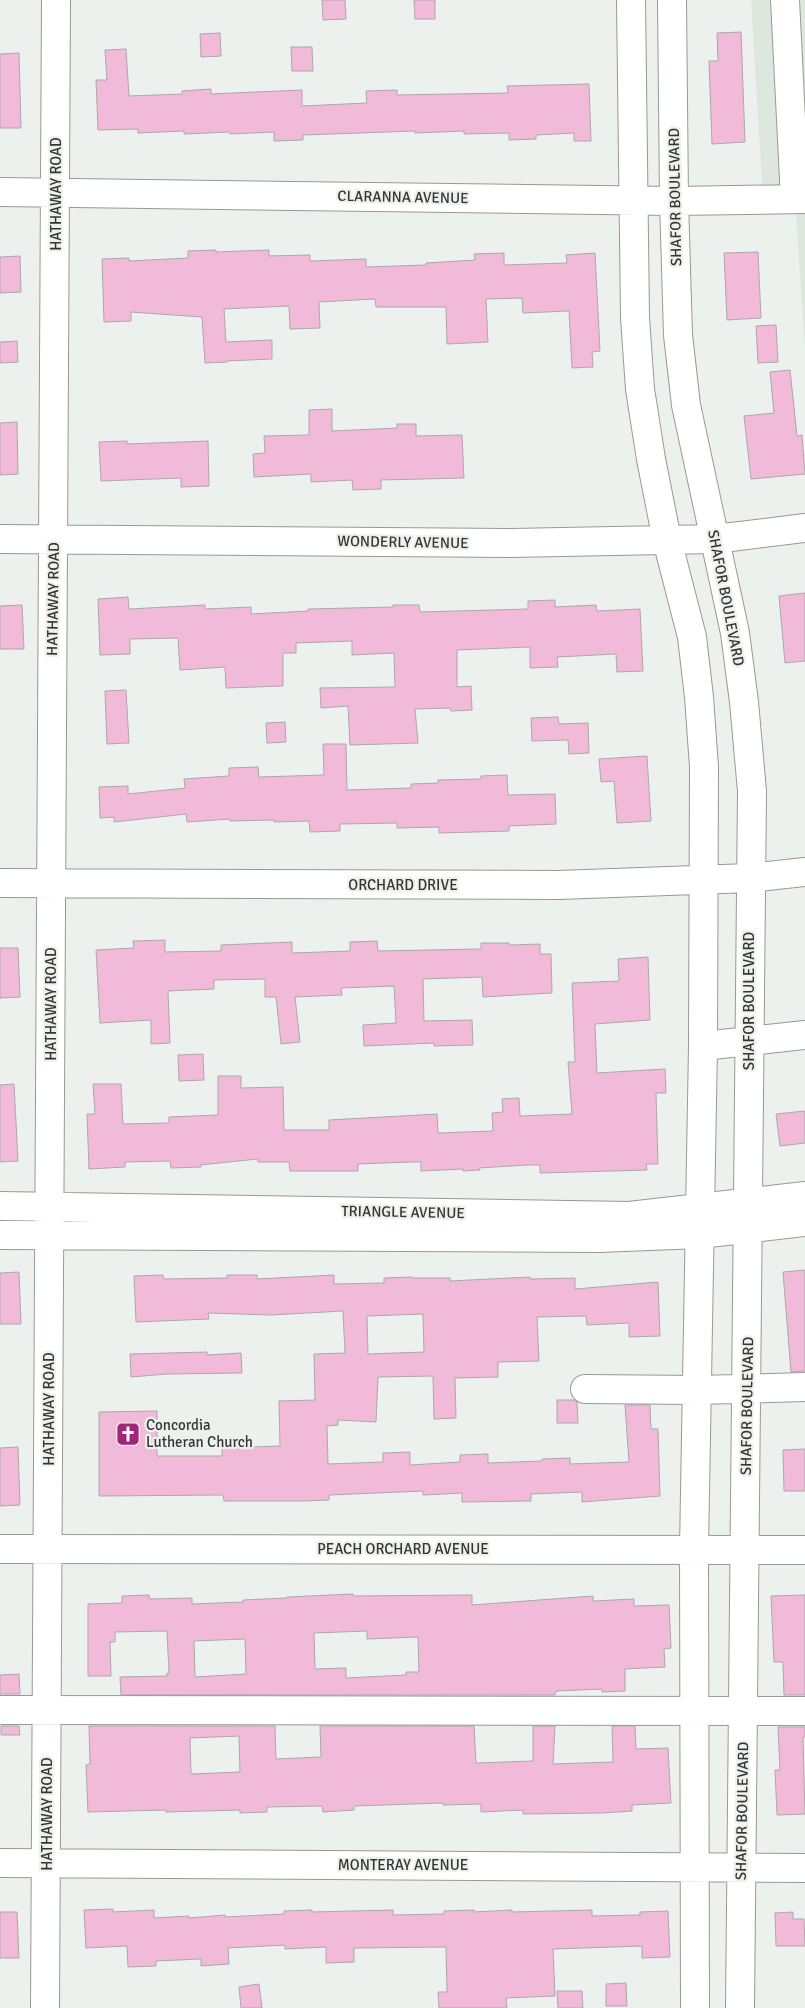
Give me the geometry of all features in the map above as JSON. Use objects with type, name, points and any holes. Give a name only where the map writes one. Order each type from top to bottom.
[{"type":"street","name":"HATHAWAY ROAD","points":[[45,2008],[51,1236],[56,0]]},
{"type":"street","points":[[631,0],[635,318],[640,389],[667,540],[692,637],[704,767],[703,1046],[694,1549],[695,2008]]},
{"type":"street","name":"SHAFOR BOULEVARD","points":[[672,0],[674,201],[678,335],[686,406],[735,633],[744,702],[752,792],[740,2008]]},
{"type":"street","points":[[792,8],[800,199]]},
{"type":"street","name":"CLARANNA AVENUE","points":[[0,192],[674,201],[800,199]]},
{"type":"street","name":"WONDERLY AVENUE","points":[[0,539],[511,543],[715,539],[805,528]]},
{"type":"street","name":"ORCHARD DRIVE","points":[[0,882],[559,885],[750,878],[805,872]]},
{"type":"street","points":[[703,1046],[805,1035]]},
{"type":"street","name":"TRIANGLE AVENUE","points":[[0,1235],[51,1236],[630,1216],[700,1221],[749,1214],[805,1196]]},
{"type":"street","name":"TRIANGLE AVENUE","points":[[0,1206],[51,1206],[384,1224]]},
{"type":"street","name":"TRIANGLE AVENUE","points":[[749,1214],[805,1222]]},
{"type":"street","points":[[585,1389],[698,1390],[805,1387]]},
{"type":"street","name":"PEACH ORCHARD AVENUE","points":[[0,1549],[805,1550]]},
{"type":"street","points":[[0,1710],[805,1711]]},
{"type":"street","name":"MONTERAY AVENUE","points":[[0,1863],[805,1868]]},
{"type":"shaded area","points":[[751,0],[805,0],[805,350],[795,199],[763,200]]},
{"type":"building","points":[[322,0],[345,0],[346,19],[323,20]]},
{"type":"building","points":[[414,0],[435,0],[435,19],[415,19]]},
{"type":"building","points":[[741,32],[745,142],[712,144],[709,61],[718,61],[717,33]]},
{"type":"building","points":[[220,33],[221,56],[201,57],[200,34]]},
{"type":"building","points":[[291,47],[312,47],[313,71],[292,71]]},
{"type":"building","points":[[126,49],[129,96],[182,94],[182,91],[211,89],[211,94],[302,90],[302,106],[367,103],[366,91],[397,90],[397,95],[508,93],[507,86],[589,84],[591,141],[574,141],[574,133],[536,135],[536,139],[509,140],[509,133],[464,134],[464,131],[415,133],[415,131],[303,135],[303,140],[274,141],[274,132],[184,134],[184,131],[138,133],[138,129],[98,130],[96,80],[107,80],[105,50]]},
{"type":"building","points":[[19,53],[21,128],[0,128],[0,54]]},
{"type":"building","points":[[216,250],[216,252],[269,250],[269,256],[310,255],[310,261],[366,259],[366,267],[426,265],[426,263],[475,260],[474,254],[504,253],[504,265],[567,263],[566,255],[595,253],[600,351],[592,352],[593,367],[572,368],[569,311],[523,313],[522,298],[486,299],[488,342],[447,344],[446,307],[376,307],[375,299],[319,302],[320,328],[290,329],[289,306],[224,309],[226,342],[272,340],[272,359],[227,362],[205,363],[202,317],[131,312],[131,321],[104,322],[102,259],[129,258],[129,261],[188,258],[188,251]]},
{"type":"building","points":[[758,252],[761,318],[727,320],[724,253]]},
{"type":"building","points":[[20,256],[21,292],[0,293],[0,257]]},
{"type":"building","points":[[776,325],[778,362],[758,363],[756,326]]},
{"type":"building","points":[[17,341],[18,362],[0,363],[0,342]]},
{"type":"building","points":[[790,370],[797,436],[802,435],[805,474],[751,479],[744,416],[774,413],[770,372]]},
{"type":"building","points":[[332,409],[332,431],[397,428],[397,424],[416,424],[416,436],[462,435],[464,478],[381,480],[381,489],[353,490],[352,480],[311,482],[311,474],[254,477],[253,454],[265,453],[264,436],[309,435],[309,410]]},
{"type":"building","points":[[17,422],[18,474],[0,475],[0,423]]},
{"type":"building","points":[[127,441],[127,444],[208,441],[209,486],[181,487],[181,478],[101,481],[99,442]]},
{"type":"building","points":[[805,593],[805,661],[785,663],[779,596]]},
{"type":"building","points":[[128,597],[129,609],[205,605],[205,609],[251,607],[251,614],[308,611],[308,609],[393,607],[393,605],[419,605],[420,612],[528,609],[528,601],[555,600],[555,607],[596,605],[597,611],[640,609],[643,671],[617,672],[616,654],[557,657],[558,667],[530,668],[530,647],[457,650],[457,687],[471,686],[472,710],[451,711],[450,708],[415,709],[418,743],[350,745],[348,706],[321,708],[320,688],[395,687],[394,653],[352,655],[352,641],[296,643],[296,653],[283,653],[283,686],[226,688],[225,667],[180,670],[178,638],[130,639],[130,654],[100,655],[98,599]]},
{"type":"building","points":[[22,605],[24,649],[0,649],[0,606]]},
{"type":"building","points":[[126,690],[129,743],[107,744],[105,691]]},
{"type":"building","points":[[558,717],[559,724],[588,723],[589,753],[569,754],[568,740],[532,741],[531,718]]},
{"type":"building","points":[[285,722],[286,742],[267,743],[266,723]]},
{"type":"building","points":[[323,744],[346,744],[347,790],[411,788],[411,784],[438,783],[438,780],[481,779],[481,776],[507,775],[508,795],[555,794],[556,824],[509,826],[509,831],[439,833],[439,827],[397,828],[397,823],[340,824],[340,831],[310,832],[309,821],[230,821],[230,819],[187,822],[186,814],[114,822],[114,817],[100,818],[99,787],[128,786],[128,794],[185,788],[184,779],[229,776],[229,768],[258,767],[259,777],[324,775]]},
{"type":"building","points":[[647,756],[651,821],[617,823],[614,781],[601,782],[599,759]]},
{"type":"building","points":[[165,940],[165,952],[221,951],[221,945],[292,942],[292,953],[350,951],[350,942],[377,941],[378,951],[481,949],[481,943],[509,943],[509,945],[540,944],[540,954],[551,954],[552,993],[483,997],[482,977],[423,979],[424,1021],[472,1020],[473,1045],[434,1046],[434,1043],[364,1046],[363,1025],[396,1023],[394,986],[341,988],[342,995],[295,997],[300,1042],[281,1044],[276,997],[265,997],[265,979],[214,980],[214,989],[168,991],[170,1043],[151,1044],[151,1020],[100,1023],[96,950],[134,948],[133,941]]},
{"type":"building","points":[[0,948],[18,948],[20,997],[0,998]]},
{"type":"building","points":[[648,957],[650,1020],[595,1024],[597,1073],[665,1069],[666,1093],[656,1093],[658,1164],[646,1164],[647,1170],[540,1173],[540,1165],[528,1165],[479,1168],[480,1170],[463,1171],[463,1169],[421,1171],[421,1162],[411,1162],[358,1164],[358,1171],[290,1171],[289,1162],[258,1162],[258,1159],[200,1165],[201,1167],[171,1168],[170,1161],[125,1162],[125,1167],[89,1169],[87,1114],[95,1114],[93,1084],[121,1084],[123,1124],[169,1123],[169,1117],[218,1115],[218,1076],[241,1076],[241,1088],[283,1087],[284,1130],[329,1130],[329,1120],[437,1114],[438,1133],[493,1131],[492,1113],[503,1112],[502,1099],[519,1098],[520,1116],[572,1114],[568,1062],[575,1062],[572,983],[619,981],[618,959]]},
{"type":"building","points":[[203,1054],[204,1080],[179,1081],[178,1055]]},
{"type":"building","points":[[14,1084],[18,1161],[0,1162],[0,1085]]},
{"type":"building","points":[[805,1111],[805,1143],[780,1146],[776,1114]]},
{"type":"building","points":[[805,1270],[805,1371],[791,1372],[783,1272]]},
{"type":"building","points":[[19,1272],[21,1324],[0,1324],[0,1273]]},
{"type":"building","points":[[163,1275],[164,1279],[227,1278],[227,1275],[257,1275],[257,1279],[334,1275],[334,1284],[384,1283],[384,1278],[412,1277],[450,1278],[450,1281],[530,1277],[530,1279],[575,1278],[575,1289],[658,1282],[660,1336],[629,1337],[629,1323],[587,1325],[586,1316],[537,1317],[539,1361],[498,1362],[498,1377],[455,1378],[456,1418],[434,1419],[433,1376],[378,1377],[376,1422],[338,1420],[338,1425],[327,1426],[328,1464],[383,1462],[383,1453],[410,1452],[410,1465],[460,1462],[460,1455],[488,1454],[488,1463],[570,1458],[570,1464],[629,1462],[625,1405],[650,1405],[651,1429],[658,1429],[660,1496],[582,1502],[582,1492],[531,1494],[531,1501],[462,1502],[462,1493],[423,1495],[423,1491],[329,1495],[329,1500],[304,1501],[224,1501],[223,1495],[99,1496],[99,1412],[157,1411],[157,1456],[222,1456],[222,1448],[280,1446],[279,1401],[315,1400],[314,1354],[345,1353],[343,1311],[271,1315],[208,1313],[209,1319],[136,1322],[134,1276]],"holes":[[[423,1314],[424,1352],[368,1354],[367,1316]]]},
{"type":"building","points":[[207,1352],[207,1355],[241,1353],[242,1373],[167,1374],[131,1377],[130,1354]]},
{"type":"building","points":[[557,1400],[574,1400],[577,1402],[578,1423],[557,1423]]},
{"type":"building","points":[[18,1447],[20,1505],[0,1506],[0,1448]]},
{"type":"building","points":[[805,1449],[805,1491],[784,1491],[783,1450]]},
{"type":"building","points":[[353,1594],[353,1596],[472,1595],[472,1605],[593,1596],[593,1601],[634,1599],[634,1606],[669,1605],[671,1648],[664,1649],[665,1667],[625,1669],[625,1691],[602,1692],[602,1689],[556,1691],[555,1695],[121,1695],[120,1677],[167,1676],[167,1673],[169,1673],[167,1631],[115,1632],[115,1642],[110,1642],[111,1676],[88,1676],[88,1604],[122,1603],[122,1596],[149,1595],[150,1599],[192,1598],[192,1604],[243,1602],[243,1600]],"holes":[[[367,1631],[367,1639],[418,1637],[419,1672],[406,1672],[406,1675],[346,1678],[346,1668],[315,1669],[314,1633]],[[245,1639],[246,1674],[195,1677],[194,1641]]]},
{"type":"building","points":[[805,1595],[805,1695],[784,1695],[783,1662],[774,1662],[771,1596]]},
{"type":"building","points":[[19,1674],[20,1694],[0,1694],[0,1675]]},
{"type":"building","points":[[1,1726],[19,1726],[20,1735],[1,1735]]},
{"type":"building","points":[[89,1726],[275,1726],[276,1759],[321,1757],[320,1726],[474,1726],[476,1763],[533,1761],[533,1726],[555,1726],[553,1764],[613,1762],[612,1726],[635,1726],[636,1749],[668,1748],[671,1803],[632,1805],[632,1811],[602,1813],[523,1814],[523,1810],[481,1812],[481,1804],[443,1805],[443,1803],[354,1806],[354,1810],[323,1812],[322,1806],[267,1807],[267,1812],[240,1813],[240,1810],[88,1812],[86,1765],[90,1764]],"holes":[[[239,1736],[240,1772],[191,1774],[190,1738]]]},
{"type":"building","points":[[778,1727],[805,1727],[805,1737],[803,1737],[805,1814],[777,1815],[775,1770],[780,1770]]},
{"type":"building","points":[[113,1909],[113,1912],[154,1910],[154,1918],[225,1915],[225,1917],[284,1914],[284,1911],[312,1910],[312,1912],[393,1910],[393,1915],[444,1914],[444,1911],[474,1910],[474,1912],[512,1910],[512,1912],[592,1910],[592,1916],[640,1915],[640,1912],[668,1911],[670,1957],[642,1958],[642,1946],[553,1949],[555,1996],[506,1998],[507,2008],[439,2008],[438,1992],[447,1992],[446,1947],[354,1948],[354,1962],[326,1963],[326,1947],[285,1949],[285,1945],[228,1948],[229,1964],[201,1966],[201,1959],[156,1961],[156,1966],[128,1967],[127,1946],[86,1948],[84,1910]]},
{"type":"building","points":[[0,1912],[17,1912],[19,1958],[0,1958]]},
{"type":"building","points":[[793,1912],[793,1919],[804,1919],[805,1946],[776,1946],[775,1913]]},
{"type":"building","points":[[626,1983],[627,2006],[606,2006],[606,1984]]},
{"type":"building","points":[[259,1984],[262,2008],[241,2008],[239,1987]]},
{"type":"building","points":[[557,1991],[582,1991],[583,2008],[558,2008]]},
{"type":"place","name":"Concordia Lutheran Church","points":[[128,1434]]}]
